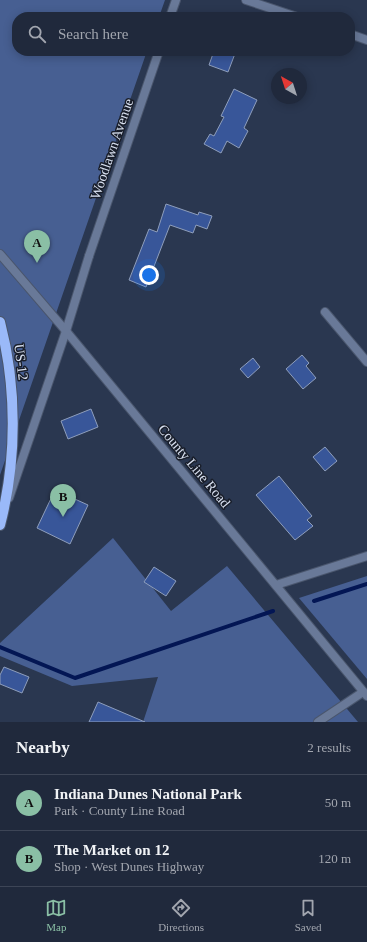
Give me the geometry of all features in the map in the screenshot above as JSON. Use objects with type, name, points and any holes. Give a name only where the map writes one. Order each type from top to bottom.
[{"type":"main road","name":"US-12","points":[[0,322],[10,383],[12,438],[9,481],[0,525]]},
{"type":"street","points":[[172,12],[176,0]]},
{"type":"street","points":[[246,0],[282,12]]},
{"type":"street","points":[[355,36],[367,40]]},
{"type":"street","name":"Woodlawn Avenue","points":[[0,525],[66,331],[89,256],[156,56]]},
{"type":"street","name":"County Line Road","points":[[0,254],[66,331],[365,694]]},
{"type":"street","points":[[324,312],[367,362]]},
{"type":"street","points":[[276,585],[367,556]]},
{"type":"street","points":[[318,722],[365,694]]},
{"type":"shaded area","points":[[0,0],[165,0],[161,12],[12,12],[12,56],[145,56],[0,475]]},
{"type":"shaded area","points":[[113,538],[171,611],[227,566],[358,722],[143,722],[158,677],[72,686],[0,656],[0,643]]},
{"type":"shaded area","points":[[367,576],[367,679],[299,598]]},
{"type":"building","points":[[212,56],[234,56],[228,72],[209,65]]},
{"type":"building","points":[[234,89],[257,100],[244,128],[248,131],[239,148],[227,141],[221,153],[204,144],[210,134],[214,136],[224,117],[221,116]]},
{"type":"building","points":[[166,204],[198,215],[199,212],[212,216],[207,229],[196,225],[193,233],[170,225],[146,287],[129,280],[149,229],[157,232]]},
{"type":"building","points":[[302,355],[309,363],[306,366],[316,378],[303,389],[286,369]]},
{"type":"building","points":[[253,358],[260,367],[248,378],[240,369]]},
{"type":"building","points":[[91,409],[98,427],[68,439],[61,421]]},
{"type":"building","points":[[325,447],[337,461],[325,471],[313,457]]},
{"type":"building","points":[[279,476],[312,516],[307,520],[313,526],[295,540],[256,495]]},
{"type":"building","points":[[55,490],[88,505],[70,544],[37,528]]},
{"type":"building","points":[[154,567],[176,581],[166,596],[144,582]]},
{"type":"building","points":[[4,667],[29,677],[22,693],[0,684],[0,675]]},
{"type":"building","points":[[98,702],[145,722],[89,722]]},
{"type":"waterway","points":[[314,601],[367,584]]},
{"type":"waterway","points":[[0,647],[75,678],[273,611]]},
{"type":"place","name":"Indiana Dunes National Park","points":[[37,263]]},
{"type":"place","name":"The Market on 12","points":[[63,517]]}]
